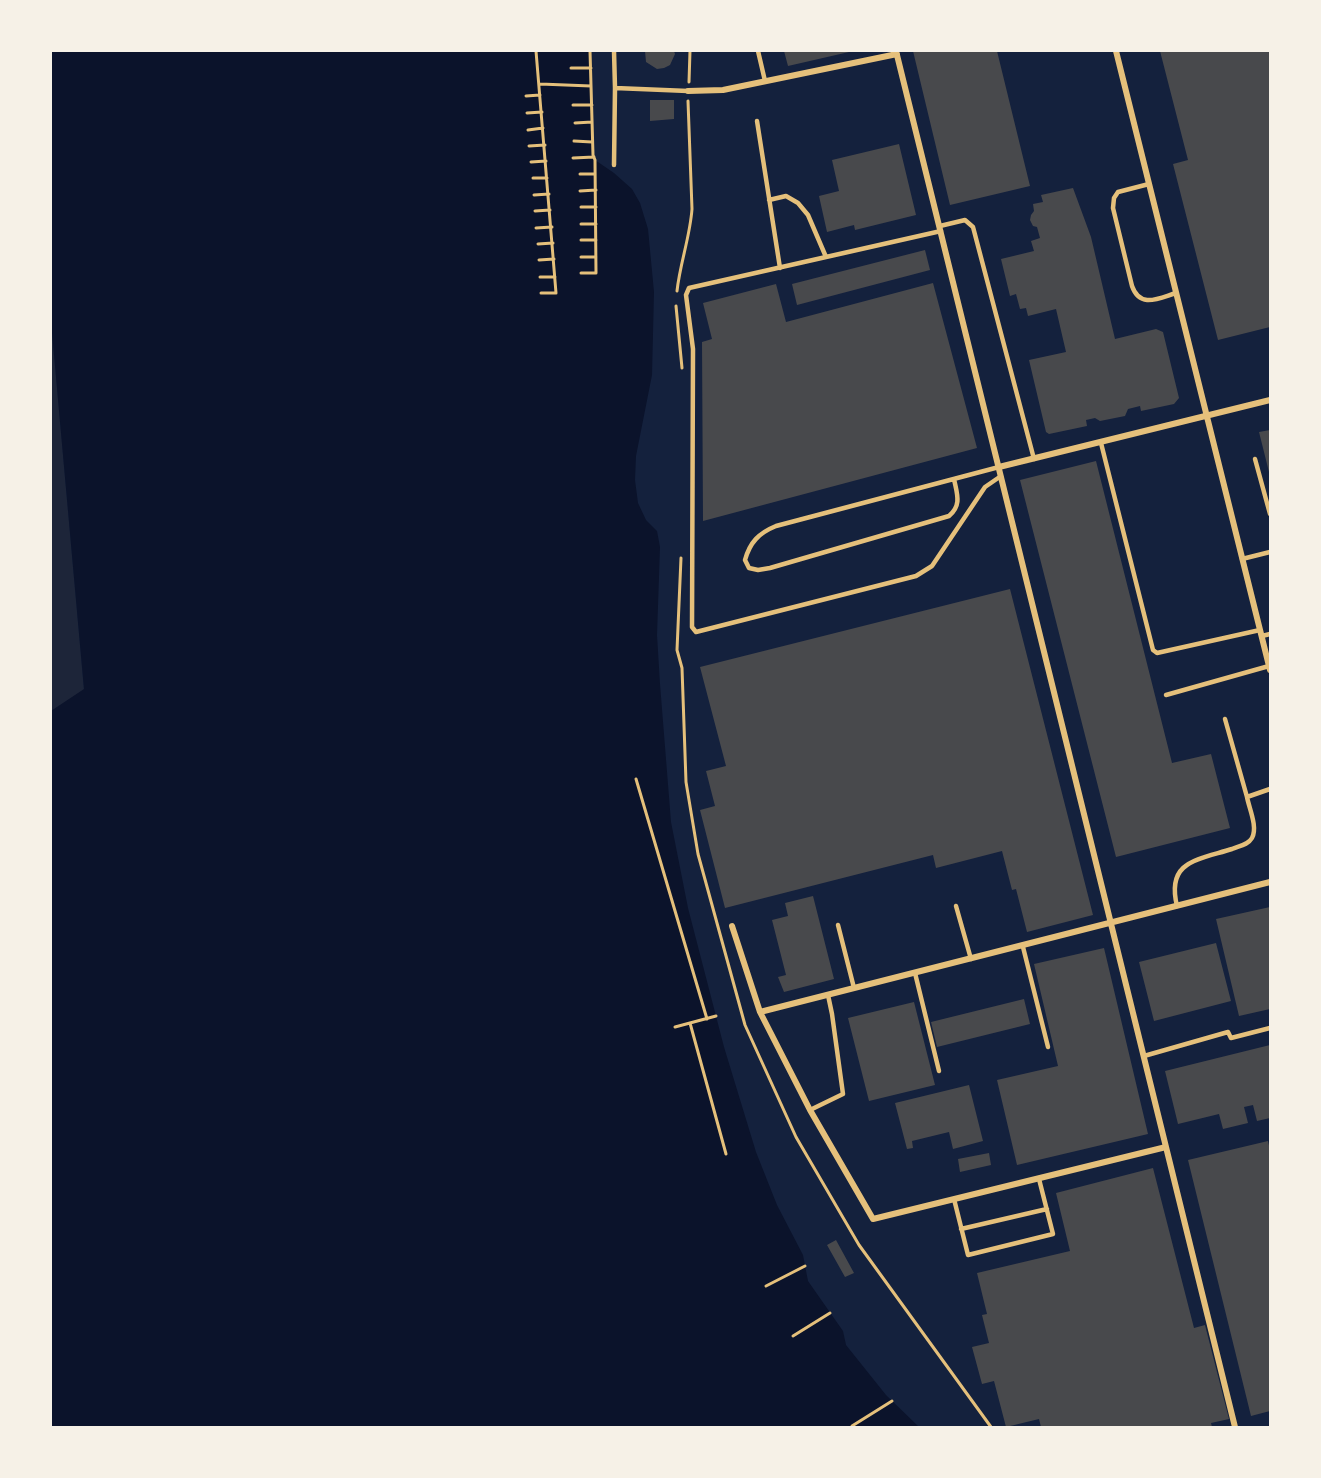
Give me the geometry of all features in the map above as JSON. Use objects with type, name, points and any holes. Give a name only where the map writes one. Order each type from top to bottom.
[{"type":"street","points":[[1116,51],[1270,668]]},
{"type":"street","points":[[688,91],[723,90],[897,52],[1235,1427]]},
{"type":"street","points":[[999,467],[1270,400]]},
{"type":"street","points":[[760,1012],[1270,882]]},
{"type":"street","points":[[732,926],[760,1012],[810,1110],[873,1219],[1166,1147]]},
{"type":"lane","points":[[614,51],[614,165]]},
{"type":"lane","points":[[758,51],[765,81]]},
{"type":"lane","points":[[615,88],[688,91]]},
{"type":"lane","points":[[757,121],[780,268]]},
{"type":"lane","points":[[1149,183],[1118,192],[1114,198],[1113,208],[1132,286],[1135,294],[1142,300],[1152,300],[1176,293]]},
{"type":"lane","points":[[769,200],[786,196],[798,202],[808,215],[826,257]]},
{"type":"lane","points":[[1001,476],[985,488],[932,566],[916,576],[696,632],[692,627],[693,349],[686,295],[689,288],[940,229],[965,220],[973,227],[1034,459]]},
{"type":"lane","points":[[1101,443],[1153,650],[1157,653],[1261,633],[1270,634]]},
{"type":"lane","points":[[1255,459],[1270,514]]},
{"type":"lane","points":[[954,479],[959,503],[949,516],[770,568],[758,570],[749,568],[745,560],[756,537],[771,528],[954,479],[999,467]]},
{"type":"lane","points":[[1242,560],[1270,552]]},
{"type":"lane","points":[[1166,695],[1270,668]]},
{"type":"lane","points":[[1177,906],[1174,880],[1179,871],[1206,857],[1247,844],[1253,837],[1254,828],[1247,796],[1225,719]]},
{"type":"lane","points":[[1247,796],[1270,789]]},
{"type":"lane","points":[[956,906],[971,959]]},
{"type":"lane","points":[[838,925],[854,988]]},
{"type":"lane","points":[[1023,946],[1048,1047]]},
{"type":"lane","points":[[915,973],[939,1071]]},
{"type":"lane","points":[[810,1110],[843,1094],[828,995]]},
{"type":"lane","points":[[1144,1056],[1228,1032],[1231,1038],[1270,1028]]},
{"type":"lane","points":[[954,1199],[968,1255],[1053,1234],[1039,1179]]},
{"type":"lane","points":[[962,1229],[1047,1209]]},
{"type":"path","points":[[536,51],[556,293],[541,293]]},
{"type":"path","points":[[581,273],[596,273],[596,174],[592,142],[590,51]]},
{"type":"path","points":[[571,68],[591,68]]},
{"type":"path","points":[[540,84],[591,86]]},
{"type":"path","points":[[525,96],[540,95]]},
{"type":"path","points":[[573,105],[592,105]]},
{"type":"path","points":[[527,113],[542,112]]},
{"type":"path","points":[[575,123],[592,122]]},
{"type":"path","points":[[528,130],[543,128]]},
{"type":"path","points":[[574,141],[592,142]]},
{"type":"path","points":[[530,146],[545,145]]},
{"type":"path","points":[[573,158],[594,157]]},
{"type":"path","points":[[531,162],[546,161]]},
{"type":"path","points":[[580,174],[596,174]]},
{"type":"path","points":[[532,178],[548,178]]},
{"type":"path","points":[[580,191],[596,190]]},
{"type":"path","points":[[534,195],[549,194]]},
{"type":"path","points":[[580,207],[596,207]]},
{"type":"path","points":[[535,212],[550,210]]},
{"type":"path","points":[[580,224],[596,224]]},
{"type":"path","points":[[537,228],[552,227]]},
{"type":"path","points":[[580,240],[596,240]]},
{"type":"path","points":[[538,244],[553,243]]},
{"type":"path","points":[[581,256],[596,256]]},
{"type":"path","points":[[539,261],[554,260]]},
{"type":"path","points":[[540,277],[555,277]]},
{"type":"path","points":[[636,778],[707,1019]]},
{"type":"path","points":[[675,1026],[716,1016]]},
{"type":"path","points":[[690,1023],[726,1154]]},
{"type":"path","points":[[745,1025],[796,1137],[859,1245],[991,1427]]},
{"type":"path","points":[[766,1286],[805,1266]]},
{"type":"path","points":[[793,1336],[830,1313]]},
{"type":"path","points":[[852,1426],[892,1401]]},
{"type":"shaded area","points":[[51,51],[590,51],[593,155],[595,160],[632,189],[640,203],[648,229],[654,292],[652,375],[636,456],[635,480],[638,503],[646,520],[657,531],[660,547],[657,635],[660,684],[671,822],[688,908],[724,1047],[756,1152],[777,1205],[803,1255],[808,1281],[843,1331],[846,1345],[886,1395],[919,1427],[51,1427],[51,711],[84,689],[51,321]]},
{"type":"shaded area","points":[[51,321],[84,690],[51,711]]},
{"type":"building","points":[[645,51],[674,51],[675,54],[670,65],[657,69],[646,62]]},
{"type":"building","points":[[784,51],[849,51],[849,52],[788,66]]},
{"type":"building","points":[[913,51],[997,51],[1030,186],[950,205]]},
{"type":"building","points":[[1160,51],[1270,51],[1270,327],[1218,340],[1173,164],[1188,160]]},
{"type":"building","points":[[650,100],[674,100],[674,119],[650,121]]},
{"type":"building","points":[[899,144],[916,215],[855,230],[854,225],[827,232],[819,196],[839,191],[832,160]]},
{"type":"building","points":[[1073,188],[1091,237],[1115,339],[1156,329],[1163,332],[1179,398],[1174,404],[1141,411],[1140,406],[1128,409],[1125,416],[1100,421],[1095,418],[1086,420],[1087,426],[1049,434],[1046,432],[1029,360],[1066,352],[1056,309],[1028,316],[1026,308],[1020,309],[1016,294],[1010,296],[1001,259],[1034,251],[1031,241],[1040,238],[1037,227],[1033,226],[1030,220],[1034,211],[1033,204],[1043,202],[1041,195]]},
{"type":"building","points":[[925,250],[930,270],[797,305],[792,284]]},
{"type":"building","points":[[933,283],[977,448],[703,521],[702,342],[712,339],[703,303],[776,284],[786,322]]},
{"type":"building","points":[[1270,430],[1270,472],[1269,472],[1259,432]]},
{"type":"building","points":[[1096,461],[1172,763],[1211,754],[1230,828],[1116,857],[1020,480]]},
{"type":"building","points":[[1010,589],[1093,915],[1027,932],[1016,889],[1012,890],[1002,851],[936,868],[933,855],[725,908],[700,810],[715,806],[706,771],[726,766],[700,667]]},
{"type":"building","points":[[813,896],[834,979],[784,992],[778,977],[786,975],[772,920],[788,916],[785,903]]},
{"type":"building","points":[[1270,907],[1270,1009],[1239,1016],[1216,919]]},
{"type":"building","points":[[1216,943],[1231,1001],[1154,1021],[1139,962]]},
{"type":"building","points":[[1104,948],[1148,1134],[1017,1165],[997,1080],[1058,1066],[1034,964]]},
{"type":"building","points":[[1024,999],[1030,1024],[937,1047],[931,1022]]},
{"type":"building","points":[[914,1002],[935,1085],[869,1101],[848,1018]]},
{"type":"building","points":[[1270,1045],[1270,1118],[1257,1121],[1253,1105],[1244,1107],[1248,1123],[1223,1129],[1219,1114],[1178,1124],[1165,1071]]},
{"type":"building","points":[[969,1085],[983,1141],[953,1149],[949,1132],[912,1141],[913,1148],[907,1149],[895,1103]]},
{"type":"building","points":[[1268,1141],[1270,1150],[1270,1411],[1251,1416],[1188,1160]]},
{"type":"building","points":[[989,1153],[991,1165],[960,1172],[958,1159]]},
{"type":"building","points":[[1153,1168],[1194,1328],[1205,1325],[1229,1419],[1211,1423],[1212,1427],[1041,1427],[1039,1419],[1006,1427],[994,1381],[982,1384],[972,1347],[989,1343],[982,1315],[987,1314],[977,1273],[1070,1251],[1056,1193]]},
{"type":"building","points":[[836,1240],[854,1273],[845,1277],[827,1245]]}]
